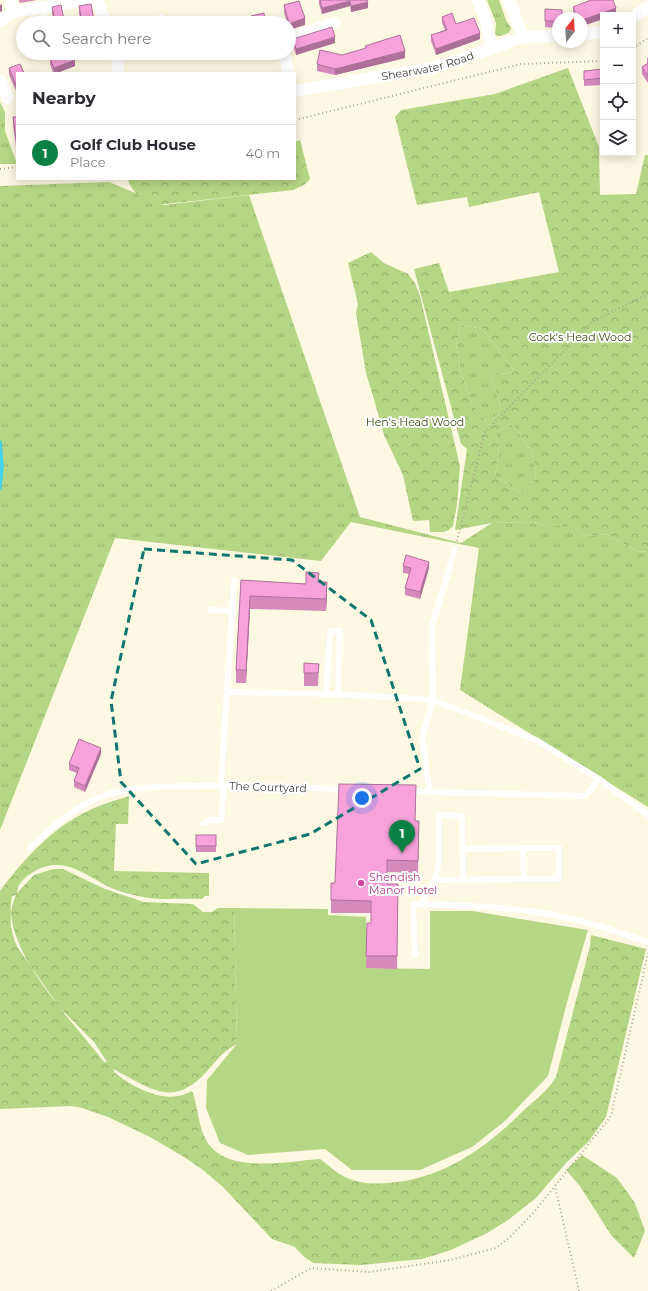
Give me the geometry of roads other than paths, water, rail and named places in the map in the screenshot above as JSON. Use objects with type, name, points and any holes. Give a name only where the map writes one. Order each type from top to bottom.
[{"type":"street","points":[[10,0],[13,12]]},
{"type":"street","points":[[0,21],[13,12],[88,0]]},
{"type":"street","points":[[97,0],[103,16]]},
{"type":"street","points":[[478,0],[486,22],[492,48]]},
{"type":"street","points":[[509,0],[523,37]]},
{"type":"street","points":[[636,15],[648,7]]},
{"type":"street","points":[[296,36],[336,23]]},
{"type":"street","points":[[588,34],[600,32]]},
{"type":"street","name":"Shearwater Road","points":[[296,91],[432,68],[523,37],[552,36]]},
{"type":"street","points":[[117,60],[119,72]]},
{"type":"street","points":[[286,60],[289,72]]},
{"type":"street","points":[[0,80],[8,98]]},
{"type":"lane","points":[[43,7],[45,16]]},
{"type":"lane","points":[[430,792],[422,738],[433,700],[432,626],[455,549]]},
{"type":"lane","points":[[203,823],[210,820],[221,820],[234,580]]},
{"type":"lane","points":[[210,610],[232,611]]},
{"type":"lane","points":[[326,694],[330,631],[340,631],[338,694]]},
{"type":"lane","points":[[227,692],[338,694],[433,700],[536,740],[600,779],[648,815]]},
{"type":"lane","points":[[399,791],[585,796],[600,779]]},
{"type":"lane","name":"The Courtyard","points":[[30,848],[62,819],[88,802],[116,792],[168,787],[223,786],[351,790]]},
{"type":"lane","points":[[422,904],[435,880],[439,858],[439,815],[462,816],[464,880]]},
{"type":"lane","points":[[523,848],[524,879]]},
{"type":"lane","points":[[435,880],[559,879],[559,848],[463,849]]},
{"type":"lane","points":[[415,955],[413,905],[422,904],[497,906],[533,911],[570,918],[648,942]]},
{"type":"waterway","points":[[0,442],[2,466],[0,488]]},
{"type":"place","name":"Golf Club House","points":[[402,853]]},
{"type":"place","name":"Shendish Manor Hotel","points":[[361,883]]},
{"type":"park label","name":"Cock's Head Wood","points":[[580,337]]},
{"type":"park label","name":"Hen's Head Wood","points":[[415,422]]}]
